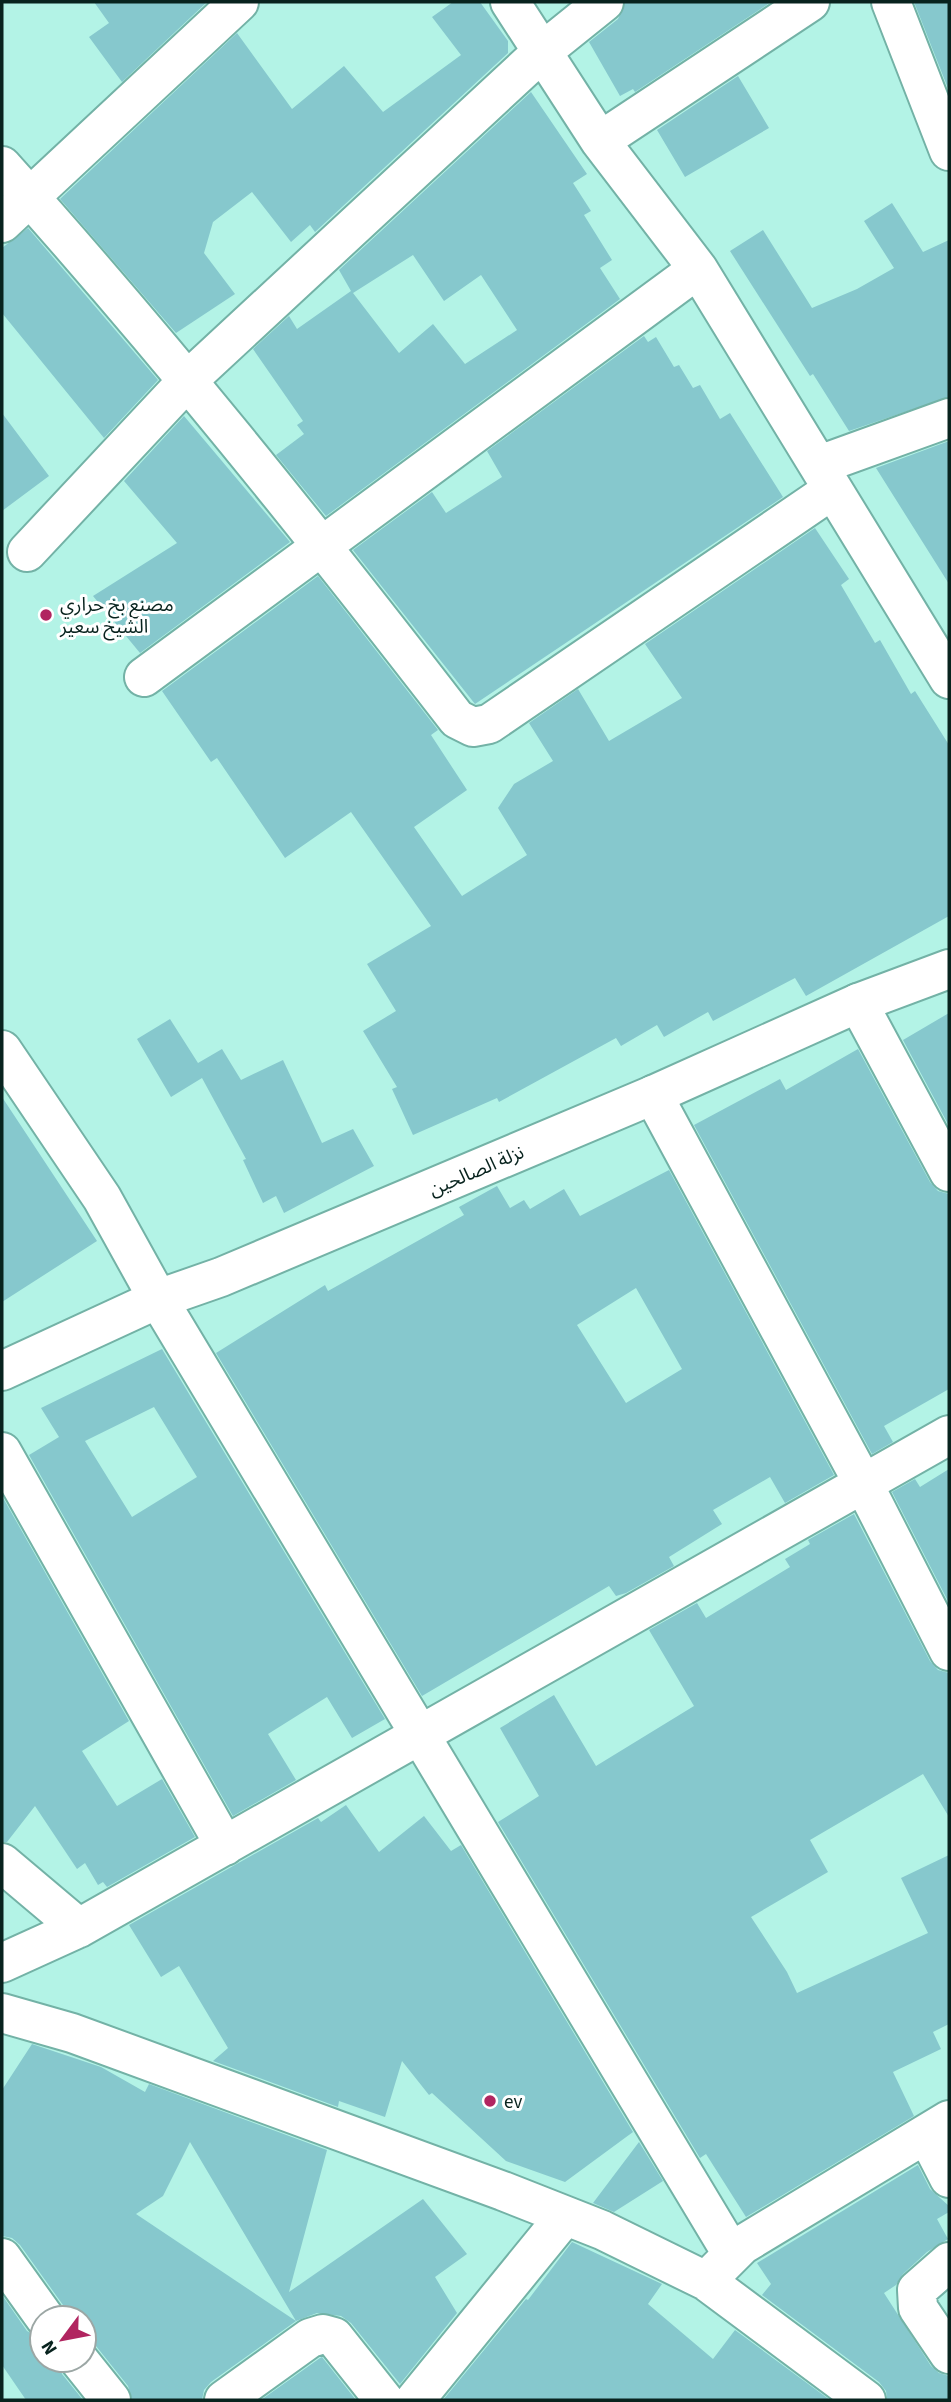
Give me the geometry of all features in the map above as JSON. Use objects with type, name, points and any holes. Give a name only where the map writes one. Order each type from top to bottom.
[{"type":"street","points":[[2,223],[239,2]]},
{"type":"street","points":[[510,2],[600,141],[698,269],[949,679]]},
{"type":"street","points":[[27,552],[188,380],[543,51],[604,2]]},
{"type":"street","points":[[600,141],[810,2]]},
{"type":"street","points":[[891,2],[949,151]]},
{"type":"street","points":[[2,166],[188,380],[324,546],[457,719],[473,727],[489,724],[826,477],[949,418]]},
{"type":"street","points":[[145,677],[698,269]]},
{"type":"street","name":"نزلة الصالحين","points":[[2,1371],[158,1299],[221,1278],[653,1095],[858,1003],[949,969]]},
{"type":"street","points":[[858,1003],[949,1172]]},
{"type":"street","points":[[2,1051],[102,1198],[158,1299],[419,1736],[719,2267],[866,2400]]},
{"type":"street","points":[[653,1095],[863,1483],[949,1651]]},
{"type":"street","points":[[2,1963],[79,1928],[949,1434]]},
{"type":"street","points":[[2,1452],[225,1846]]},
{"type":"street","points":[[2,1863],[79,1928]]},
{"type":"street","points":[[2,2013],[72,2033],[565,2216],[719,2267]]},
{"type":"street","points":[[719,2267],[938,2128],[949,2178]]},
{"type":"street","points":[[415,2400],[565,2216]]},
{"type":"street","points":[[2,2258],[36,2304]]},
{"type":"street","points":[[949,2262],[917,2290],[918,2308],[949,2354]]},
{"type":"street","points":[[224,2400],[310,2337],[323,2334],[334,2337],[384,2400]]},
{"type":"street","points":[[90,2374],[111,2400]]},
{"type":"building","points":[[94,2],[207,2],[122,82],[89,37],[109,23]]},
{"type":"building","points":[[453,2],[480,2],[508,41],[508,53],[315,232],[310,225],[291,242],[252,192],[213,222],[204,253],[235,294],[176,333],[60,199],[237,33],[292,109],[344,66],[383,112],[461,55],[432,17]]},
{"type":"building","points":[[625,2],[771,2],[635,92],[633,89],[620,96],[589,42],[618,19]]},
{"type":"building","points":[[914,2],[949,2],[949,91]]},
{"type":"building","points":[[738,76],[769,128],[685,177],[657,130]]},
{"type":"building","points":[[531,92],[587,174],[573,183],[591,211],[584,215],[612,260],[600,268],[620,299],[326,516],[276,455],[304,434],[297,425],[303,421],[253,349],[289,316],[297,329],[351,291],[339,270]],"holes":[[[413,255],[444,301],[481,275],[517,330],[465,364],[433,324],[399,353],[353,293]]]},
{"type":"building","points":[[892,203],[923,252],[949,240],[949,397],[849,431],[813,374],[810,376],[730,251],[763,230],[812,308],[857,289],[894,268],[864,221]]},
{"type":"building","points":[[28,228],[158,380],[104,438],[2,313],[2,248]]},
{"type":"building","points":[[644,336],[648,342],[656,337],[674,367],[679,365],[693,388],[700,385],[720,419],[730,413],[783,497],[475,704],[353,550],[432,492],[446,513],[502,477],[487,451]]},
{"type":"building","points":[[2,413],[49,476],[2,511]]},
{"type":"building","points":[[184,416],[290,542],[140,653],[93,596],[177,543],[124,481]]},
{"type":"building","points":[[949,441],[949,584],[876,468]]},
{"type":"building","points":[[815,528],[849,579],[841,585],[875,643],[880,640],[911,694],[915,691],[949,745],[949,916],[806,996],[795,978],[713,1021],[708,1012],[664,1037],[657,1025],[621,1046],[616,1038],[499,1102],[497,1098],[413,1135],[392,1089],[397,1087],[363,1031],[396,1011],[367,964],[431,926],[351,812],[285,858],[217,758],[211,762],[162,691],[318,576],[438,730],[431,735],[467,790],[414,827],[462,896],[527,855],[498,808],[514,784],[553,761],[529,723],[578,689],[609,741],[682,698],[645,644]]},
{"type":"building","points":[[949,1013],[949,1126],[903,1040]]},
{"type":"building","points":[[170,1019],[198,1063],[222,1049],[241,1080],[283,1060],[322,1143],[353,1129],[374,1166],[284,1213],[276,1196],[263,1203],[243,1160],[246,1159],[202,1078],[171,1097],[137,1039]]},
{"type":"building","points":[[858,1049],[930,1182],[938,1191],[949,1194],[949,1389],[884,1426],[893,1442],[872,1454],[694,1125],[780,1079],[786,1090]]},
{"type":"building","points":[[2,1097],[97,1241],[2,1302]]},
{"type":"building","points":[[669,1170],[834,1475],[785,1503],[770,1477],[713,1510],[722,1524],[669,1557],[674,1566],[626,1593],[616,1596],[609,1586],[422,1696],[216,1353],[325,1285],[328,1291],[464,1215],[459,1207],[497,1186],[510,1208],[524,1200],[530,1209],[564,1189],[580,1216]],"holes":[[[636,1288],[682,1369],[626,1403],[577,1325]]]},
{"type":"building","points":[[162,1349],[385,1719],[352,1738],[327,1697],[268,1734],[296,1780],[233,1816],[29,1455],[59,1437],[41,1408]],"holes":[[[154,1407],[197,1477],[132,1517],[85,1441]]]},
{"type":"building","points":[[949,1469],[949,1603],[892,1492],[915,1479],[920,1487]]},
{"type":"building","points":[[2,1496],[129,1721],[82,1751],[117,1806],[162,1779],[195,1837],[107,1887],[103,1882],[98,1885],[85,1863],[77,1869],[35,1806],[7,1842],[2,1842]]},
{"type":"building","points":[[854,1514],[930,1661],[938,1670],[949,1673],[949,1817],[923,1774],[810,1840],[828,1872],[751,1917],[787,1972],[797,1993],[928,1933],[901,1878],[949,1855],[949,2024],[933,2032],[941,2049],[893,2072],[914,2116],[746,2217],[706,2154],[700,2158],[498,1822],[539,1796],[500,1728],[554,1695],[596,1766],[694,1706],[649,1630],[697,1603],[706,1618],[790,1567],[785,1559],[810,1544],[808,1540]]},
{"type":"building","points":[[346,1805],[379,1852],[424,1816],[451,1851],[461,1845],[633,2132],[565,2182],[506,2161],[432,2093],[429,2095],[402,2061],[385,2117],[339,2101],[338,2107],[213,2061],[228,2048],[179,1966],[161,1977],[129,1925],[318,1818],[321,1822]]},
{"type":"building","points":[[32,2044],[101,2067],[145,2092],[149,2084],[327,2150],[289,2292],[423,2199],[467,2254],[435,2277],[457,2313],[400,2384],[351,2323],[341,2316],[317,2313],[296,2321],[211,2382],[204,2390],[202,2400],[132,2400],[128,2386],[98,2348],[98,2304],[62,2304],[20,2245],[12,2238],[2,2236],[2,2090]],"holes":[[[190,2142],[296,2321],[136,2214],[163,2196]]]},
{"type":"building","points":[[639,2142],[663,2181],[614,2212],[593,2203]]},
{"type":"building","points":[[918,2165],[930,2189],[949,2206],[949,2212],[937,2219],[948,2239],[927,2252],[903,2274],[896,2285],[884,2293],[931,2366],[939,2373],[949,2376],[949,2400],[887,2400],[886,2391],[879,2382],[762,2295],[771,2284],[757,2263]]},
{"type":"building","points":[[572,2242],[662,2284],[648,2304],[713,2359],[735,2330],[830,2400],[443,2400],[526,2299],[528,2300]]},
{"type":"building","points":[[2,2295],[28,2332],[28,2374],[62,2374],[83,2400],[26,2400],[2,2365]]},
{"type":"building","points":[[322,2357],[356,2400],[261,2400],[320,2358]]},
{"type":"place","name":"مصنع بخ حراري الشيخ سعير","points":[[46,615]]},
{"type":"place","name":"ev","points":[[490,2101]]}]
